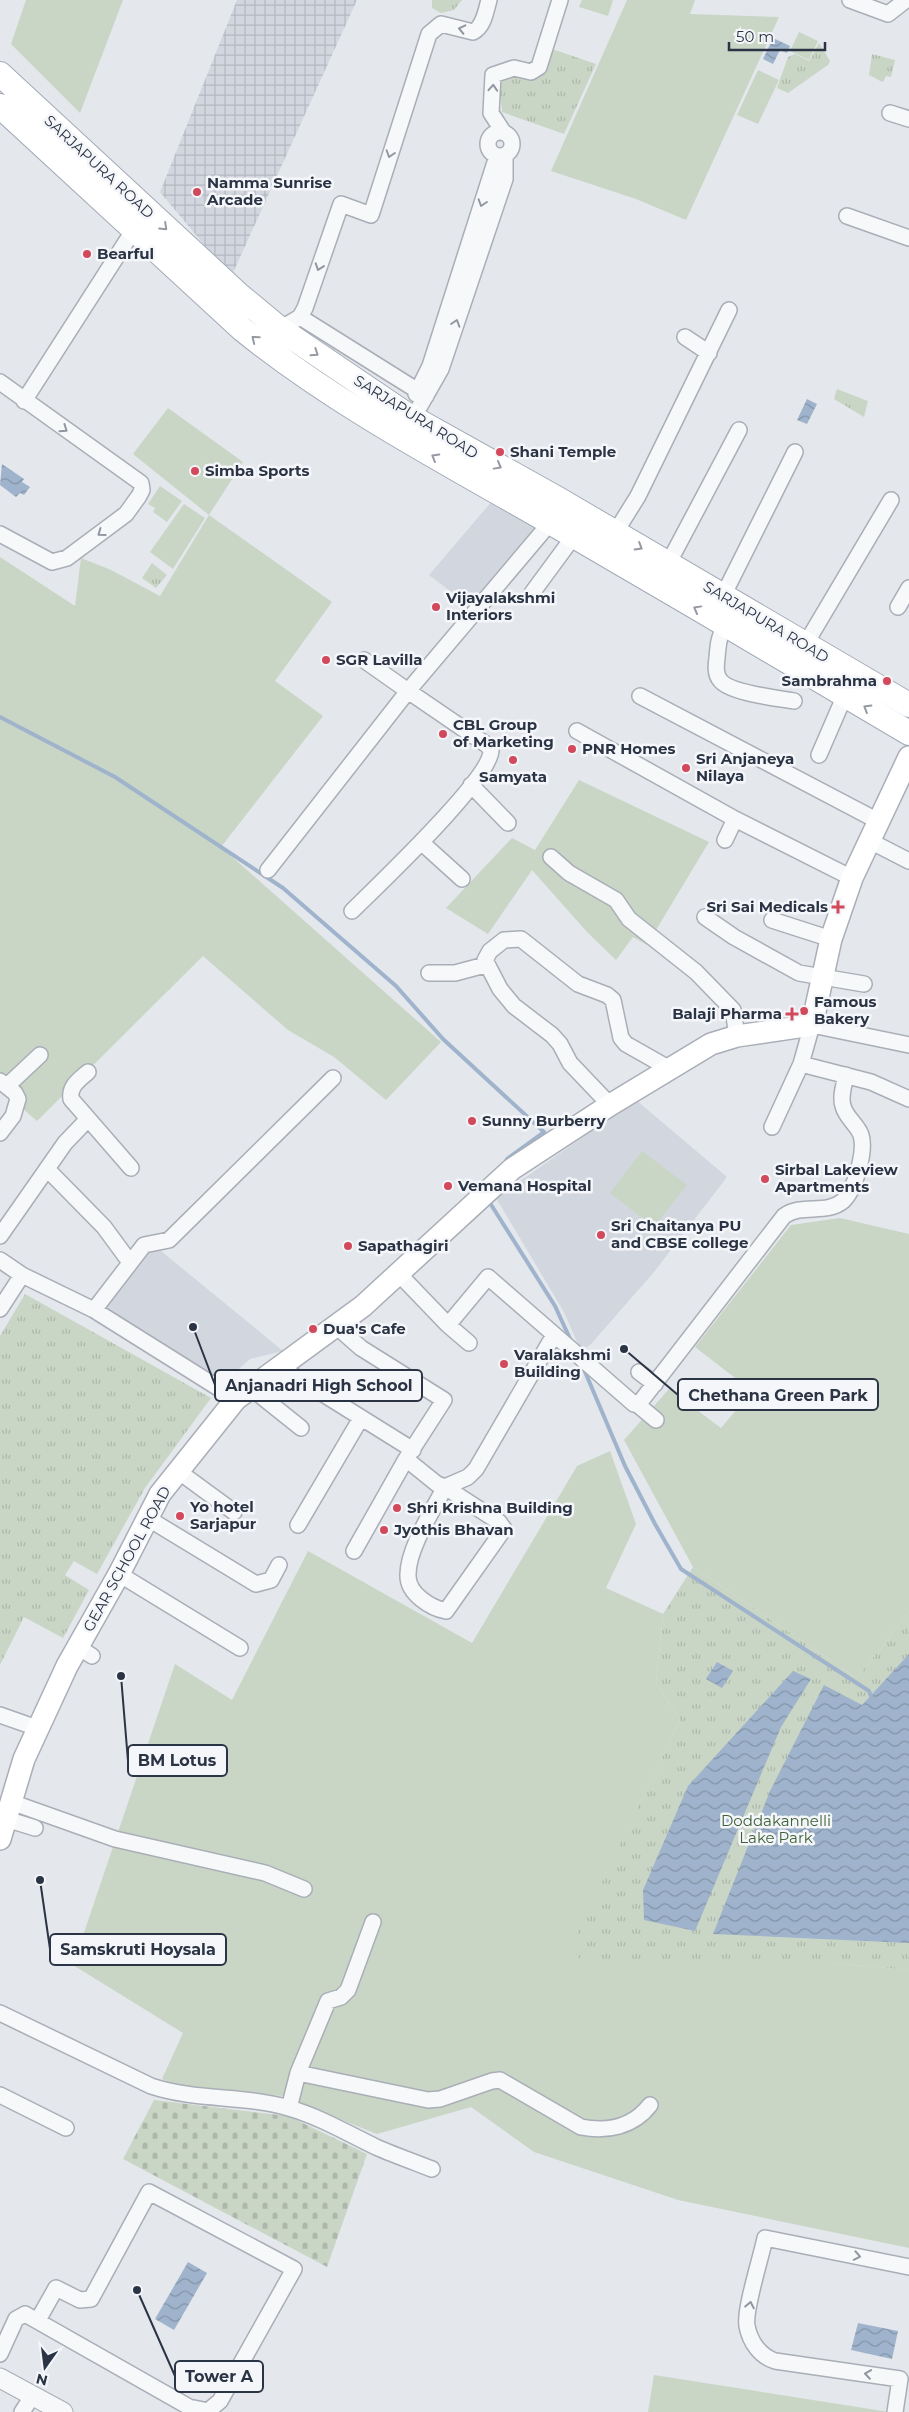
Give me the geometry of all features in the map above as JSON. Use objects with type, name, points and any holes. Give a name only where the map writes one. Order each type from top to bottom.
[{"type":"main road","name":"SARJAPURA ROAD","points":[[0,74],[239,295],[290,323],[408,415],[615,533],[909,705]]},
{"type":"main road","name":"SARJAPURA ROAD","points":[[0,106],[133,231],[242,329],[287,364],[393,434],[550,522],[909,733]]},
{"type":"main road","points":[[812,1025],[831,939],[852,878],[909,757]]},
{"type":"main road","name":"GEAR SCHOOL ROAD","points":[[0,1839],[6,1810],[24,1758],[37,1728],[85,1652],[119,1574],[149,1519],[160,1494],[244,1393],[363,1306],[498,1182],[610,1106],[710,1044],[737,1036],[812,1025]]},
{"type":"street","points":[[422,393],[290,323],[305,308],[341,204],[371,214],[429,34],[442,24],[473,32],[477,30],[481,25],[489,0]]},
{"type":"street","points":[[408,415],[422,393],[501,156],[491,152],[488,145],[490,138],[496,133],[504,132],[491,113],[493,75],[514,68],[530,72],[539,67],[560,0]]},
{"type":"street","points":[[850,0],[888,14],[906,0]]},
{"type":"street","points":[[890,113],[909,120]]},
{"type":"street","points":[[847,216],[909,238]]},
{"type":"street","points":[[24,401],[133,231]]},
{"type":"street","points":[[615,533],[638,496],[729,310]]},
{"type":"street","points":[[685,337],[709,353]]},
{"type":"street","points":[[0,382],[141,483],[142,490],[126,514],[67,558],[52,562],[0,534]]},
{"type":"street","points":[[668,564],[739,430]]},
{"type":"street","points":[[723,596],[795,452]]},
{"type":"street","points":[[805,645],[891,500]]},
{"type":"street","points":[[268,870],[408,691],[550,522]]},
{"type":"street","points":[[532,593],[574,536]]},
{"type":"street","points":[[898,607],[909,588]]},
{"type":"street","points":[[725,624],[719,635],[717,655],[717,673],[720,680],[735,690],[794,702]]},
{"type":"street","points":[[352,911],[421,842],[471,786],[488,762],[491,750],[483,742],[364,660]]},
{"type":"street","points":[[819,755],[845,695]]},
{"type":"street","points":[[640,696],[878,821]]},
{"type":"street","points":[[578,731],[735,819],[852,878]]},
{"type":"street","points":[[471,786],[508,822]]},
{"type":"street","points":[[725,840],[735,819]]},
{"type":"street","points":[[870,841],[909,861]]},
{"type":"street","points":[[421,842],[462,879]]},
{"type":"street","points":[[551,857],[569,872],[616,900],[629,919],[670,950],[716,991],[733,1010],[737,1036]]},
{"type":"street","points":[[705,917],[734,937],[799,973],[864,984]]},
{"type":"street","points":[[772,920],[831,939]]},
{"type":"street","points":[[610,1106],[570,1063],[560,1044],[552,1035],[514,1006],[500,989],[486,965],[486,957],[504,940],[520,939],[578,984],[607,995],[613,1000],[621,1038],[626,1044],[670,1069]]},
{"type":"street","points":[[429,973],[455,973],[486,965]]},
{"type":"street","points":[[772,1127],[800,1064],[812,1025],[909,1045]]},
{"type":"street","points":[[0,1133],[13,1116],[18,1099],[15,1093],[3,1084],[40,1055]]},
{"type":"street","points":[[800,1064],[871,1082],[909,1098]]},
{"type":"street","points":[[88,1072],[74,1084],[70,1095],[71,1099],[131,1168]]},
{"type":"street","points":[[638,1405],[784,1216],[798,1209],[833,1207],[844,1200],[860,1166],[863,1145],[861,1134],[845,1114],[842,1104],[846,1076]]},
{"type":"street","points":[[94,1310],[129,1261],[144,1245],[169,1240],[333,1078]]},
{"type":"street","points":[[0,1236],[65,1143],[88,1119]]},
{"type":"street","points":[[47,1169],[104,1227],[129,1261]]},
{"type":"street","points":[[0,1260],[22,1275],[94,1310],[244,1393],[301,1428]]},
{"type":"street","points":[[398,1273],[448,1325],[469,1343]]},
{"type":"street","points":[[0,1309],[22,1275]]},
{"type":"street","points":[[448,1325],[488,1277],[656,1420]]},
{"type":"street","points":[[336,1326],[361,1348],[444,1400],[354,1552]]},
{"type":"street","points":[[280,1366],[361,1418],[410,1455],[436,1484],[445,1487],[499,1522],[504,1529],[446,1611],[436,1609],[414,1592],[408,1578],[413,1552],[445,1487],[468,1477],[476,1469],[554,1335]]},
{"type":"street","points":[[639,1372],[655,1384]]},
{"type":"street","points":[[298,1525],[361,1418]]},
{"type":"street","points":[[178,1471],[234,1512]]},
{"type":"street","points":[[149,1519],[256,1584],[271,1580],[279,1565]]},
{"type":"street","points":[[119,1574],[240,1648]]},
{"type":"street","points":[[0,1716],[37,1728]]},
{"type":"street","points":[[6,1810],[36,1828]]},
{"type":"street","points":[[6,1810],[115,1839],[246,1868],[304,1889]]},
{"type":"street","points":[[289,2108],[298,2073],[328,2001],[340,1997],[348,1990],[373,1922]]},
{"type":"street","points":[[0,2013],[151,2086],[174,2093],[257,2102],[289,2108],[344,2129],[376,2147],[432,2169]]},
{"type":"street","points":[[298,2073],[428,2100],[440,2099],[500,2080],[581,2128],[596,2130],[634,2122],[650,2105]]},
{"type":"street","points":[[0,2095],[66,2128]]},
{"type":"street","points":[[0,2354],[16,2319],[25,2314],[189,2407],[208,2411],[220,2401],[294,2269],[149,2192],[91,2299],[80,2300],[56,2288],[38,2320]]},
{"type":"street","points":[[896,2412],[905,2379],[775,2362],[766,2358],[754,2344],[747,2325],[765,2238],[909,2267]]},
{"type":"street","points":[[0,2378],[63,2412]]},
{"type":"street","points":[[22,2412],[33,2395]]},
{"type":"shaded area","points":[[237,0],[357,0],[231,277],[160,192]]},
{"type":"shaded area","points":[[493,500],[540,531],[474,609],[429,575]]},
{"type":"shaded area","name":"Sri Chaitanya PU and CBSE college","points":[[636,1100],[727,1177],[654,1272],[591,1344],[581,1351],[564,1312],[496,1198]]},
{"type":"shaded area","points":[[155,1246],[283,1351],[250,1359],[225,1381],[104,1308],[148,1247]]},
{"type":"green space","points":[[26,0],[123,0],[80,113],[11,44]]},
{"type":"green space","points":[[432,0],[462,0],[454,10],[441,13],[432,8]]},
{"type":"green space","points":[[582,0],[613,0],[608,16],[579,7]]},
{"type":"green space","points":[[627,0],[695,0],[690,14],[779,17],[686,220],[636,199],[551,171]]},
{"type":"green space","points":[[799,32],[818,41],[809,60],[790,51]]},
{"type":"green space","points":[[819,43],[830,61],[828,65],[788,93],[777,88],[788,57],[795,54],[809,61]]},
{"type":"green space","points":[[552,49],[596,64],[564,134],[502,112],[500,88],[504,80],[514,77],[535,78],[541,75],[548,66]]},
{"type":"green space","points":[[872,54],[895,60],[891,77],[886,76],[883,82],[869,75]]},
{"type":"green space","points":[[758,70],[779,80],[758,124],[737,115]]},
{"type":"green space","points":[[837,389],[868,401],[864,417],[834,399]]},
{"type":"green space","name":"Simba Sports","points":[[168,408],[243,462],[209,515],[133,454]]},
{"type":"green space","points":[[160,486],[182,501],[167,522],[153,512],[155,508],[148,504]]},
{"type":"green space","points":[[184,504],[205,518],[173,569],[150,552]]},
{"type":"green space","points":[[209,515],[332,602],[275,681],[323,716],[221,847],[441,1042],[386,1100],[334,1057],[288,1030],[203,956],[37,1121],[0,1089],[0,557],[75,606],[81,558],[111,570],[160,596]]},
{"type":"green space","points":[[152,563],[167,575],[156,588],[142,578]]},
{"type":"green space","points":[[579,780],[709,842],[647,945],[633,937],[616,960],[587,932],[532,870],[488,934],[446,908],[512,838],[535,850]]},
{"type":"green space","points":[[642,1151],[687,1185],[654,1227],[610,1193]]},
{"type":"green space","points":[[840,1218],[909,1234],[909,1612],[857,1678],[693,1567],[624,1440],[669,1389],[721,1428],[752,1391],[695,1347],[791,1225]]},
{"type":"green space","points":[[25,1294],[211,1398],[145,1488],[97,1574],[74,1561],[65,1575],[89,1590],[63,1638],[24,1617],[0,1665],[0,1336]]},
{"type":"green space","points":[[610,1451],[636,1524],[606,1588],[663,1614],[656,1683],[680,1720],[572,1946],[833,1963],[909,1970],[909,2248],[678,2200],[534,2152],[471,2107],[377,2134],[282,2096],[172,2084],[162,2079],[183,2033],[73,1965],[175,1664],[232,1700],[308,1551],[472,1643],[577,1466]]},
{"type":"green space","name":"Doddakannelli Lake Park","points":[[693,1567],[857,1678],[909,1612],[909,1970],[833,1963],[582,1962],[571,1946],[680,1720],[656,1683],[663,1614]]},
{"type":"green space","points":[[154,2100],[288,2116],[367,2154],[327,2267],[123,2159]]},
{"type":"green space","points":[[654,2375],[889,2412],[648,2412]]},
{"type":"water","points":[[773,38],[790,46],[787,53],[780,50],[773,64],[763,59]]},
{"type":"water","points":[[807,399],[817,404],[807,424],[797,420]]},
{"type":"water","points":[[2,464],[24,479],[22,482],[30,487],[24,495],[20,493],[16,497],[0,485]]},
{"type":"water","points":[[909,1654],[909,1943],[713,1934],[770,1791],[824,1685],[862,1705]]},
{"type":"water","points":[[717,1662],[733,1671],[722,1688],[706,1679]]},
{"type":"water","points":[[793,1671],[811,1679],[781,1727],[695,1931],[644,1920],[643,1890],[688,1786]]},
{"type":"water","points":[[188,2262],[207,2273],[174,2330],[155,2319]]},
{"type":"water","points":[[858,2323],[898,2331],[892,2359],[851,2350]]},
{"type":"waterway","points":[[0,717],[115,777],[283,888],[396,986],[443,1039],[544,1132],[507,1159],[505,1165]]},
{"type":"waterway","points":[[492,1199],[490,1203],[555,1306],[572,1343]]},
{"type":"waterway","points":[[583,1367],[625,1466],[681,1569],[869,1691],[872,1699]]},
{"type":"place","name":"Namma Sunrise Arcade","points":[[197,192]]},
{"type":"place","name":"Bearful","points":[[87,254]]},
{"type":"place","name":"Shani Temple","points":[[500,452]]},
{"type":"place","name":"Simba Sports","points":[[195,471]]},
{"type":"place","name":"Vijayalakshmi Interiors","points":[[436,607]]},
{"type":"place","name":"SGR Lavilla","points":[[326,660]]},
{"type":"place","name":"Sambrahma","points":[[887,681]]},
{"type":"place","name":"CBL Group of Marketing","points":[[443,734]]},
{"type":"place","name":"PNR Homes","points":[[572,749]]},
{"type":"place","name":"Samyata","points":[[513,760]]},
{"type":"place","name":"Sri Anjaneya Nilaya","points":[[686,768]]},
{"type":"place","name":"Sri Sai Medicals","points":[[838,907]]},
{"type":"place","name":"Famous Bakery","points":[[804,1011]]},
{"type":"place","name":"Balaji Pharma","points":[[792,1014]]},
{"type":"place","name":"Sunny Burberry","points":[[472,1121]]},
{"type":"place","name":"Sirbal Lakeview Apartments","points":[[765,1179]]},
{"type":"place","name":"Vemana Hospital","points":[[448,1186]]},
{"type":"place","name":"Sri Chaitanya PU and CBSE college","points":[[601,1235]]},
{"type":"place","name":"Sapathagiri","points":[[348,1246]]},
{"type":"place","name":"Anjanadri High School","points":[[193,1327]]},
{"type":"place","name":"Dua's Cafe","points":[[313,1329]]},
{"type":"place","name":"Chethana Green Park","points":[[624,1349]]},
{"type":"place","name":"Varalakshmi Building","points":[[504,1364]]},
{"type":"place","name":"Shri Krishna Building","points":[[397,1508]]},
{"type":"place","name":"Yo hotel Sarjapur","points":[[180,1516]]},
{"type":"place","name":"Jyothis Bhavan","points":[[384,1530]]},
{"type":"place","name":"BM Lotus","points":[[121,1676]]},
{"type":"place","name":"Samskruti Hoysala","points":[[40,1880]]},
{"type":"place","name":"Tower A","points":[[137,2290]]}]
